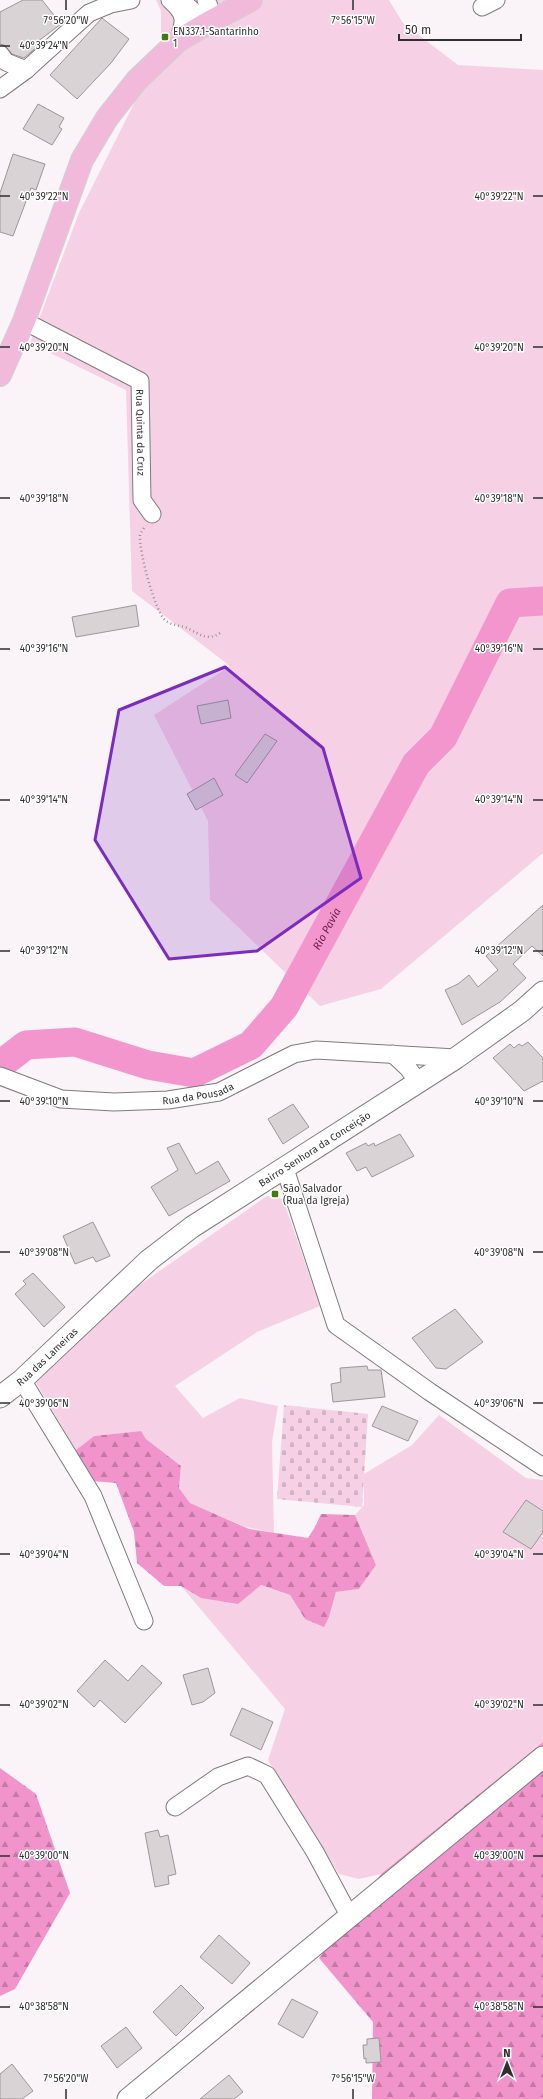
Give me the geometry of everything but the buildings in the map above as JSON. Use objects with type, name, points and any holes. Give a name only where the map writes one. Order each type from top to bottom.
[{"type":"main road","points":[[0,375],[24,321],[82,160],[107,118],[137,80],[178,41],[251,0]]},
{"type":"street","points":[[0,89],[26,70],[89,13],[111,4],[130,0]]},
{"type":"street","points":[[170,0],[181,9],[184,24],[178,41]]},
{"type":"street","points":[[176,0],[186,5],[208,23]]},
{"type":"street","points":[[206,0],[208,6],[208,23]]},
{"type":"street","points":[[0,54],[6,62],[26,70]]},
{"type":"street","points":[[0,77],[26,70]]},
{"type":"street","name":"Rua Quinta da Cruz","points":[[24,321],[140,381],[142,500],[152,514]]},
{"type":"street","name":"Bairro Senhora da Conceição","points":[[91,1314],[149,1260],[192,1227],[456,1058],[522,1011],[543,992]]},
{"type":"street","name":"Rua da Pousada","points":[[0,1076],[61,1099],[114,1102],[168,1100],[220,1092],[294,1054],[316,1050],[456,1058]]},
{"type":"street","points":[[393,1054],[408,1068],[418,1082]]},
{"type":"street","points":[[285,1168],[336,1325],[430,1392],[543,1466]]},
{"type":"street","name":"Rua das Lameiras","points":[[0,1397],[22,1380],[91,1314]]},
{"type":"street","points":[[22,1380],[93,1496],[144,1621]]},
{"type":"street","points":[[128,2099],[543,1757]]},
{"type":"street","points":[[175,1807],[218,1777],[248,1766],[267,1775],[315,1852],[350,1917]]},
{"type":"path","points":[[152,514],[140,535],[140,545],[146,574],[158,610],[165,621],[187,628],[205,638],[214,637],[220,633]]},
{"type":"highlighted area","points":[[225,667],[323,748],[361,878],[257,951],[169,959],[95,840],[119,710]]},
{"type":"green space","points":[[156,0],[389,0],[403,23],[458,65],[543,70],[543,853],[381,989],[320,1006],[210,900],[208,821],[154,715],[230,666],[132,591],[126,390],[30,343],[79,213],[161,50],[161,11]]},
{"type":"green space","points":[[267,1196],[283,1199],[320,1306],[257,1332],[175,1386],[203,1418],[240,1398],[278,1406],[272,1442],[274,1533],[243,1526],[190,1503],[179,1488],[181,1466],[146,1439],[141,1431],[94,1436],[76,1450],[35,1381],[118,1300]]},
{"type":"green space","points":[[284,1405],[368,1414],[362,1507],[277,1499]]},
{"type":"green space","points":[[439,1415],[526,1478],[543,1480],[543,1742],[381,1874],[359,1879],[339,1874],[268,1760],[285,1709],[181,1586],[201,1598],[260,1585],[290,1595],[305,1619],[329,1617],[336,1592],[359,1589],[376,1565],[355,1515],[364,1505],[364,1474],[412,1445]]},
{"type":"green space","points":[[141,1431],[146,1439],[181,1466],[179,1488],[190,1503],[249,1529],[308,1538],[321,1514],[355,1515],[376,1565],[359,1589],[336,1592],[329,1617],[324,1627],[305,1619],[290,1595],[261,1585],[238,1604],[201,1598],[181,1586],[164,1586],[137,1563],[134,1532],[116,1483],[92,1481],[78,1462],[76,1450],[94,1436]]},
{"type":"green space","points":[[543,1742],[543,2099],[372,2099],[373,2022],[319,1958],[381,1874]]},
{"type":"green space","points":[[0,1768],[36,1794],[70,1893],[15,1989],[0,1996]]},
{"type":"waterway","name":"Rio Pavia","points":[[0,1065],[26,1045],[75,1042],[148,1065],[194,1073],[251,1045],[284,1007],[416,764],[443,737],[510,603],[543,601]]},
{"type":"place","name":"EN337.1-Santarinho 1","points":[[165,37]]},
{"type":"place","name":"São Salvador (Rua da Igreja)","points":[[275,1194]]}]
